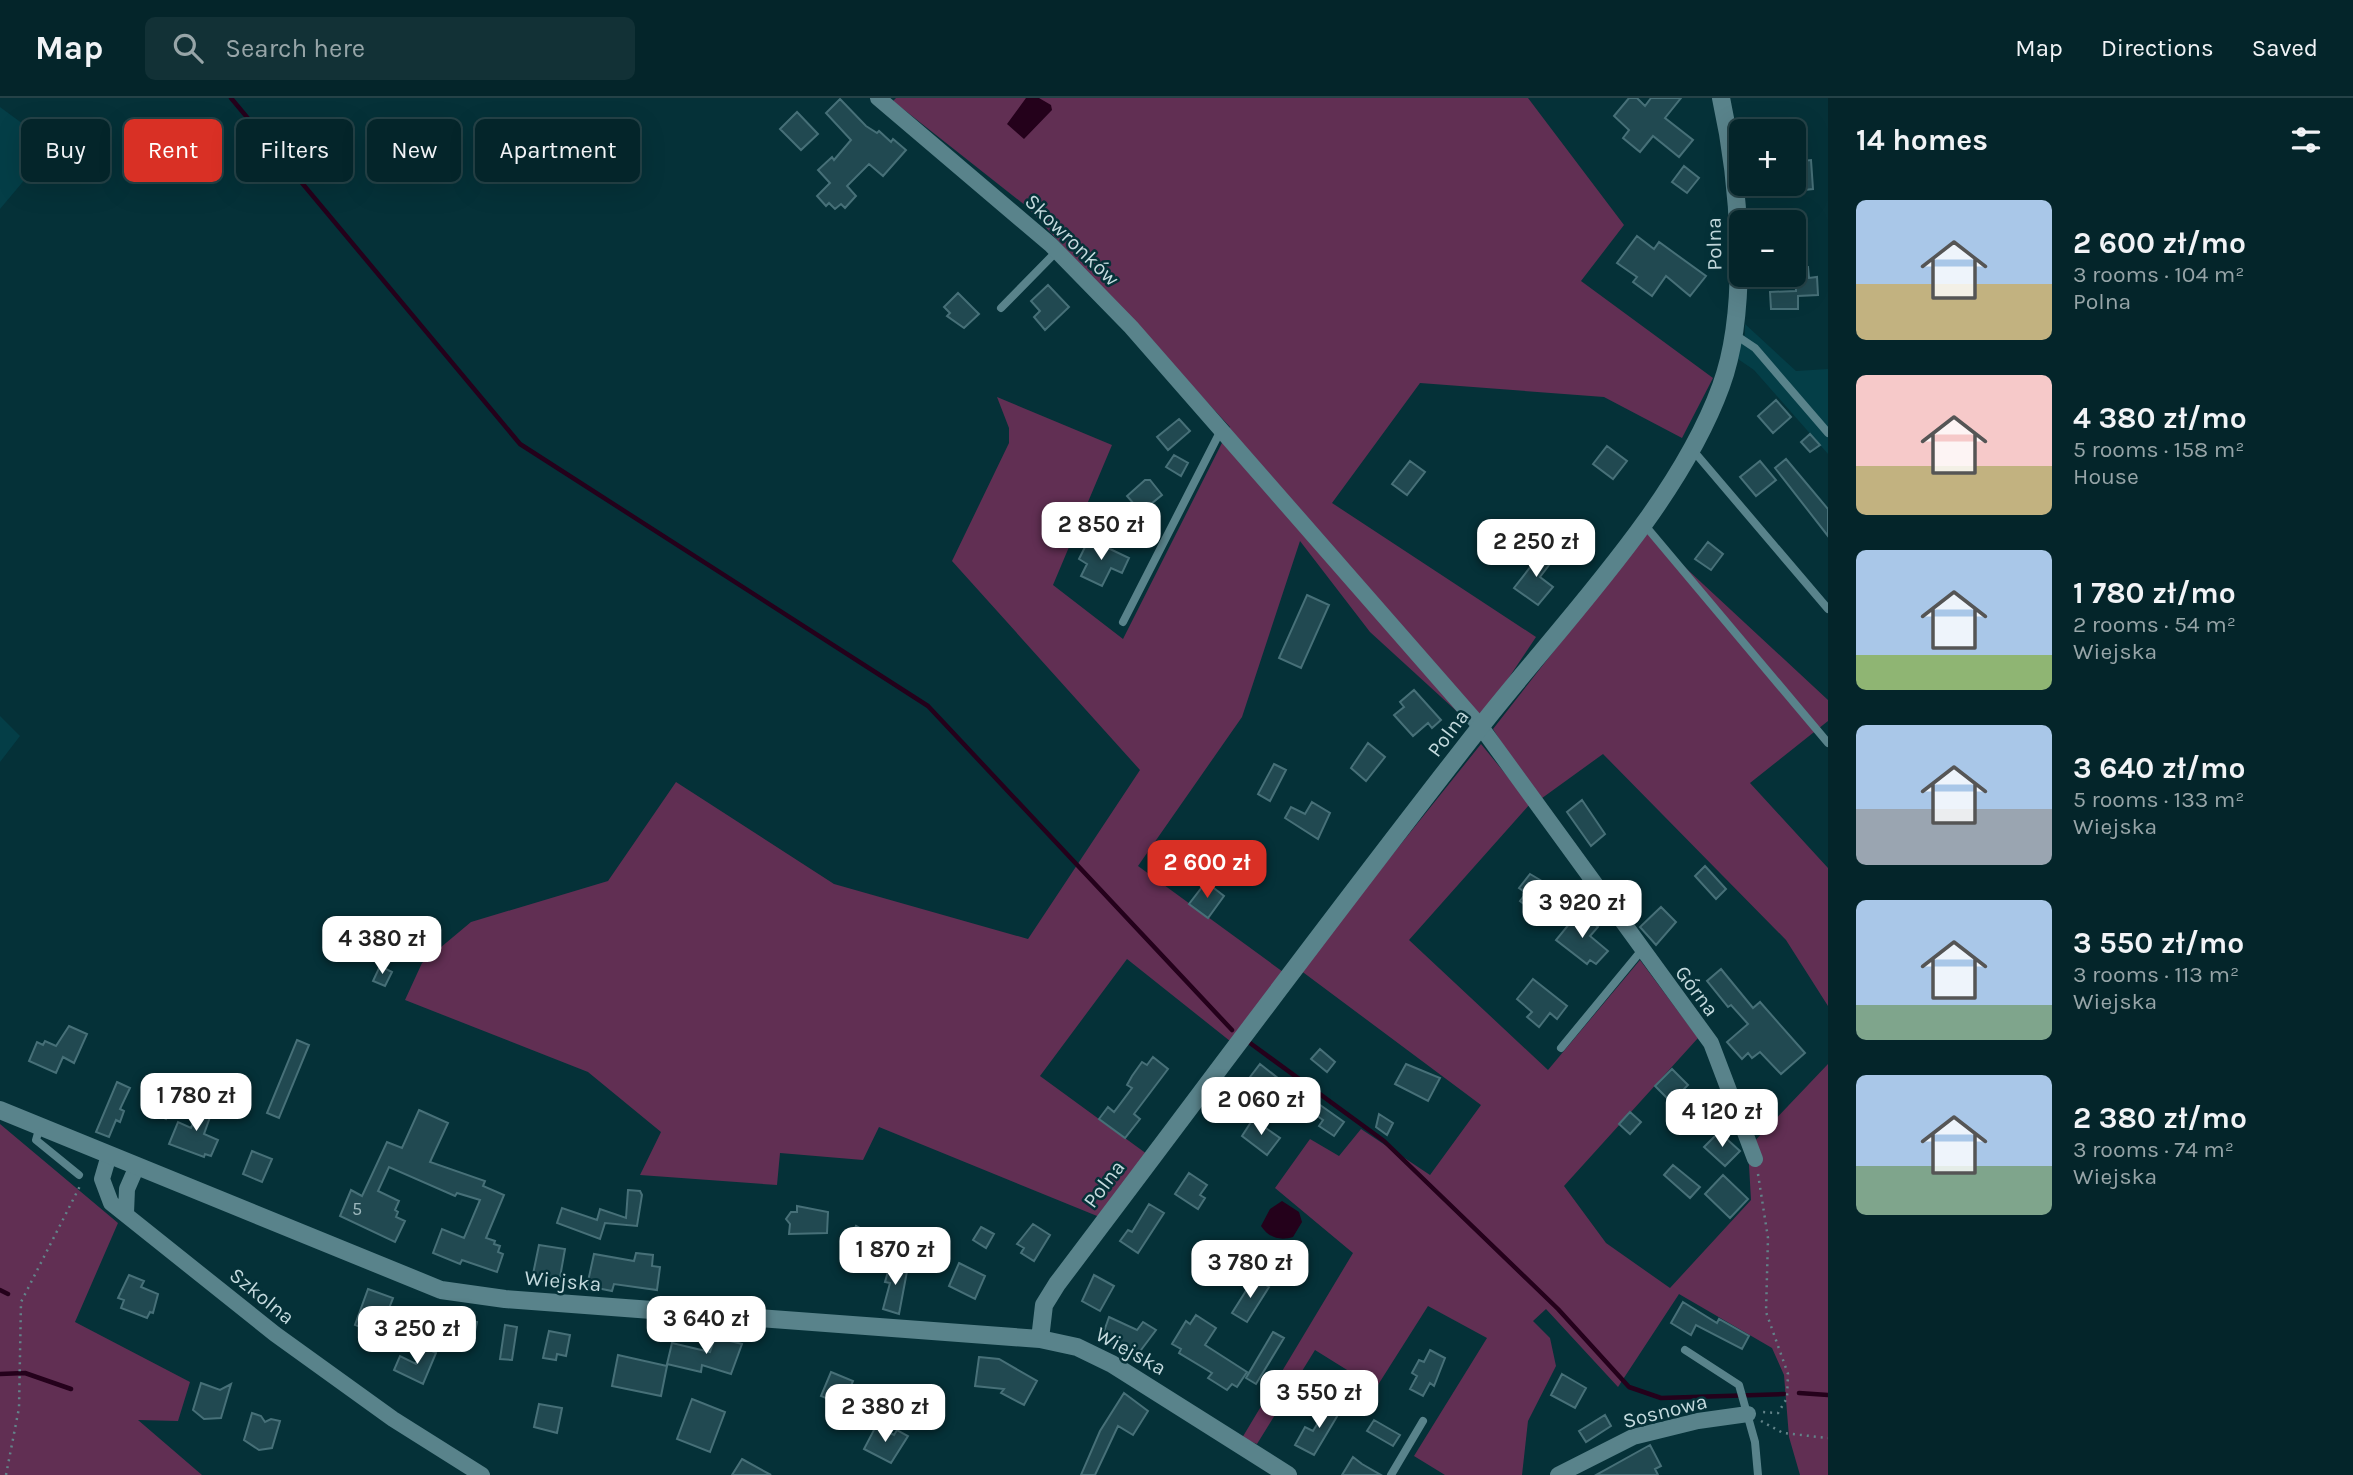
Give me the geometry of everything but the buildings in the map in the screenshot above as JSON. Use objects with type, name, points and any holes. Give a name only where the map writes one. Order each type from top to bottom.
[{"type":"street","name":"Skowronków","points":[[878,98],[1057,251],[1131,327],[1480,727]]},
{"type":"street","name":"Polna","points":[[1040,1339],[1044,1304],[1057,1284],[1480,727],[1643,523],[1691,448],[1723,383],[1734,334],[1738,276],[1736,215],[1731,144],[1721,98]]},
{"type":"street","name":"Górna","points":[[1480,727],[1710,1043],[1755,1159]]},
{"type":"street","name":"Wiejska","points":[[0,1110],[441,1290],[505,1299],[1040,1339],[1077,1347],[1112,1364],[1288,1475]]},
{"type":"street","points":[[102,1179],[109,1155]]},
{"type":"street","points":[[126,1213],[127,1189],[137,1166]]},
{"type":"street","name":"Szkolna","points":[[102,1179],[111,1203],[285,1342],[393,1419],[482,1475]]},
{"type":"street","name":"Sosnowa","points":[[1558,1475],[1633,1437],[1698,1421],[1745,1401]]},
{"type":"lane","points":[[1001,307],[1057,251]]},
{"type":"lane","points":[[1734,334],[1755,348],[1828,433]]},
{"type":"lane","points":[[1123,622],[1222,430]]},
{"type":"lane","points":[[1691,448],[1828,610]]},
{"type":"lane","points":[[1643,523],[1828,743]]},
{"type":"lane","points":[[1562,1048],[1641,951]]},
{"type":"lane","points":[[40,1126],[36,1140],[79,1175]]},
{"type":"lane","points":[[1685,1350],[1739,1385],[1745,1401],[1758,1475]]},
{"type":"lane","points":[[1391,1475],[1423,1421]]},
{"type":"path","points":[[1745,1401],[1778,1413],[1789,1388],[1788,1374],[1766,1312],[1768,1238],[1755,1159]]},
{"type":"path","points":[[6,1475],[19,1408],[21,1303],[82,1183],[102,1179]]},
{"type":"path","points":[[1745,1401],[1783,1433],[1828,1438]]},
{"type":"shaded area","points":[[896,98],[1528,98],[1624,225],[1581,281],[1713,378],[1682,438],[1604,397],[1420,383],[1332,503],[1536,637],[1475,728],[1370,632],[1300,541],[1242,717],[1138,866],[1290,977],[1235,1045],[1127,959],[1040,1076],[1151,1157],[1102,1218],[879,1127],[863,1160],[780,1153],[777,1185],[640,1175],[661,1132],[588,1072],[405,1000],[422,963],[471,922],[608,881],[676,782],[834,884],[1028,939],[1140,770],[952,561],[1009,443],[1009,428],[997,397],[1112,445],[1053,585],[1123,639],[1230,427],[1026,206],[893,101]]},
{"type":"shaded area","points":[[1026,98],[1039,98],[1051,105],[1052,110],[1024,139],[1007,124]]},
{"type":"shaded area","points":[[0,107],[21,122],[23,182],[0,209]]},
{"type":"shaded area","points":[[1745,324],[1796,371],[1828,369],[1828,454],[1754,370],[1735,357],[1745,334]]},
{"type":"shaded area","points":[[1647,532],[1828,700],[1828,721],[1750,783],[1828,868],[1828,1006],[1786,940],[1603,754],[1538,801],[1493,729]]},
{"type":"shaded area","points":[[0,716],[20,736],[0,762]]},
{"type":"shaded area","points":[[1481,744],[1530,804],[1409,940],[1548,1070],[1640,960],[1698,1038],[1564,1186],[1606,1243],[1670,1288],[1751,1200],[1748,1148],[1828,1064],[1828,1475],[1800,1475],[1789,1437],[1784,1375],[1772,1348],[1679,1294],[1618,1387],[1546,1309],[1533,1321],[1550,1338],[1556,1366],[1528,1421],[1522,1475],[1445,1475],[1414,1456],[1487,1338],[1428,1306],[1376,1388],[1315,1350],[1257,1444],[1242,1438],[1353,1253],[1275,1188],[1310,1139],[1339,1156],[1361,1129],[1430,1175],[1481,1105],[1300,970]]},
{"type":"shaded area","points":[[0,1124],[118,1223],[75,1322],[190,1382],[178,1421],[138,1420],[202,1475],[0,1475]]},
{"type":"shaded area","points":[[1282,1201],[1299,1212],[1302,1222],[1293,1237],[1284,1239],[1271,1236],[1261,1226],[1270,1209]]},
{"type":"waterway","points":[[231,98],[520,444],[928,706],[1232,1030]]},
{"type":"waterway","points":[[1250,1043],[1384,1141],[1558,1309],[1629,1387],[1661,1398],[1784,1394]]},
{"type":"waterway","points":[[0,1290],[8,1294]]},
{"type":"waterway","points":[[0,1374],[25,1373],[71,1389]]},
{"type":"waterway","points":[[1799,1393],[1828,1395]]}]
